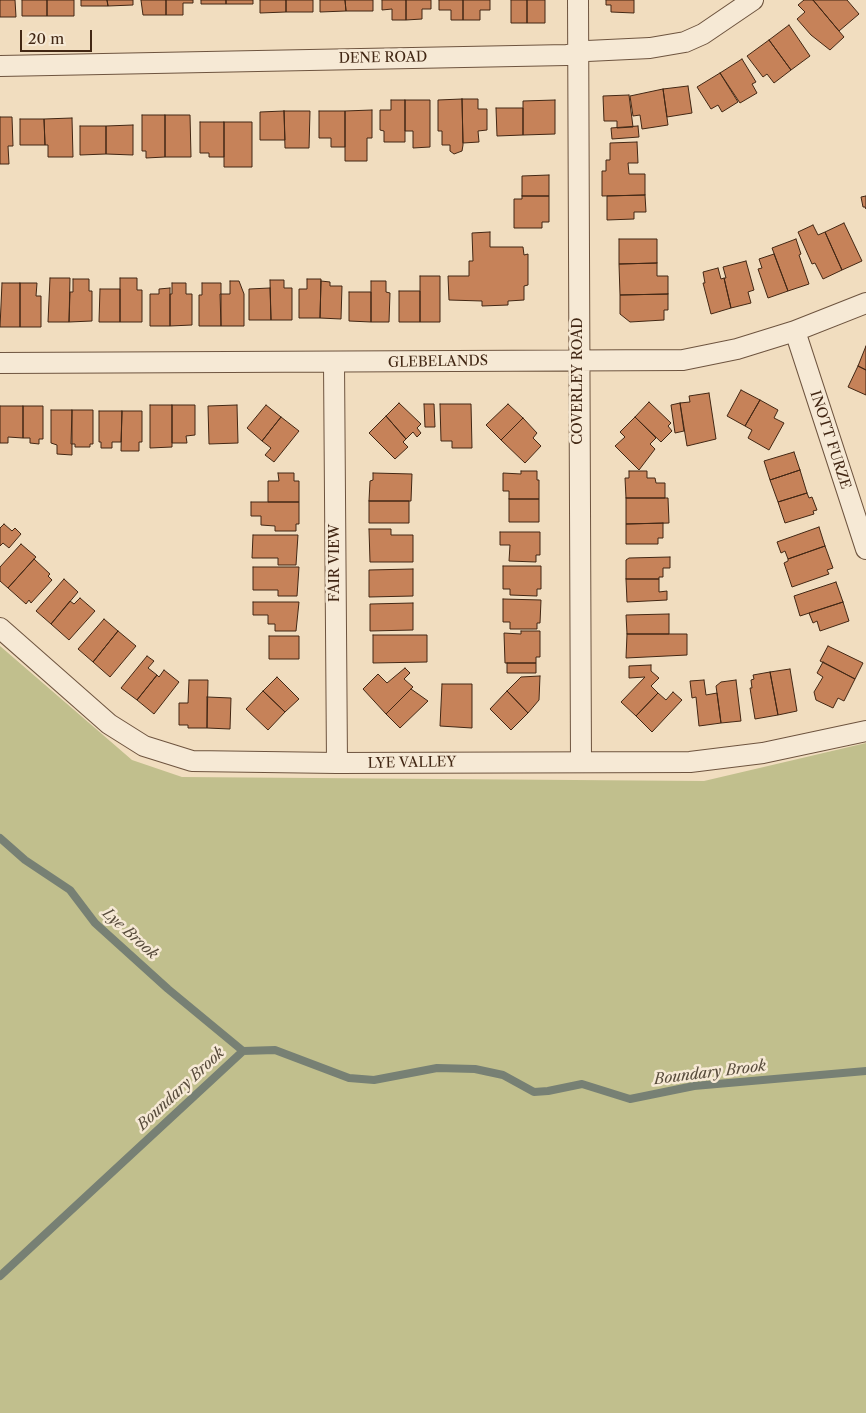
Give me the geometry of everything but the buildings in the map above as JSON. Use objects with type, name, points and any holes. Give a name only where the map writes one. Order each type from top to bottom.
[{"type":"street","name":"COVERLEY ROAD","points":[[578,0],[581,761]]},
{"type":"street","name":"DENE ROAD","points":[[0,66],[578,53],[650,48],[685,42],[703,34],[753,0]]},
{"type":"street","name":"GLEBELANDS","points":[[0,363],[682,360],[737,349],[795,331],[866,303]]},
{"type":"street","name":"INOTT FURZE","points":[[795,331],[866,549]]},
{"type":"street","name":"FAIR VIEW","points":[[334,363],[337,763]]},
{"type":"street","name":"LYE VALLEY","points":[[0,628],[109,724],[144,746],[192,761],[337,763],[690,762],[763,753],[866,731]]},
{"type":"shaded area","points":[[0,646],[132,760],[182,777],[704,781],[866,743],[866,1413],[0,1413]]},
{"type":"waterway","name":"Lye Brook","points":[[0,838],[25,860],[70,890],[95,923],[168,989],[243,1051]]},
{"type":"waterway","name":"Boundary Brook","points":[[0,1276],[243,1051],[275,1050],[349,1078],[374,1080],[437,1068],[475,1069],[503,1075],[534,1092],[582,1084],[630,1099],[694,1086],[866,1071]]}]
